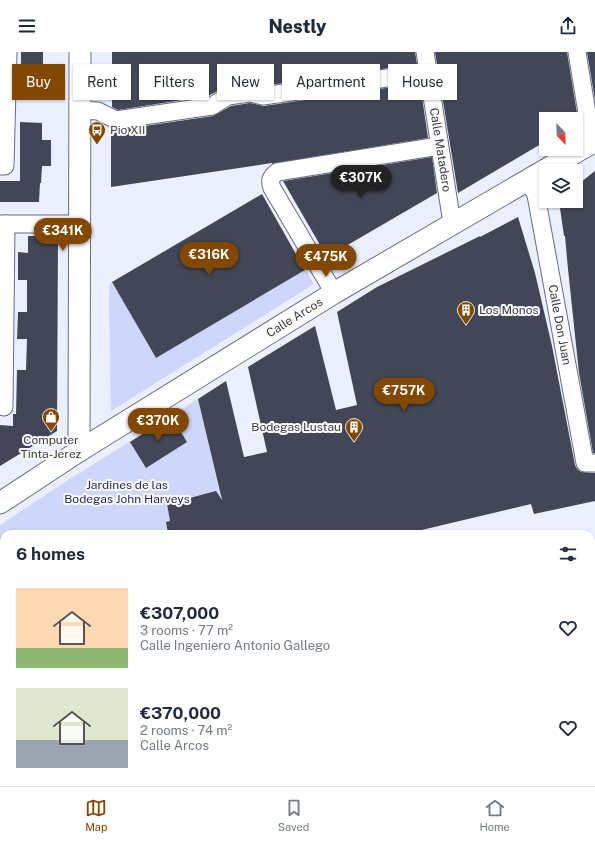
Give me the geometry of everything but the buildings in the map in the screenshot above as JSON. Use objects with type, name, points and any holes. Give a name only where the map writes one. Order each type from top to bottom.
[{"type":"street","points":[[0,166],[5,166],[8,52]]},
{"type":"street","points":[[79,451],[80,52]]},
{"type":"street","name":"Calle Matadero","points":[[425,52],[427,64]]},
{"type":"street","points":[[577,52],[593,142]]},
{"type":"street","points":[[80,110],[98,111],[116,120],[212,106],[228,96],[250,92],[263,96],[388,78]]},
{"type":"street","name":"Calle Matadero","points":[[432,100],[452,223]]},
{"type":"street","name":"Calle Arcos","points":[[1,502],[79,451],[334,293],[593,142]]},
{"type":"street","points":[[334,293],[272,188],[270,182],[272,176],[277,172],[439,146]]},
{"type":"street","name":"Calle Don Juan","points":[[528,180],[536,195],[585,462],[595,463]]},
{"type":"street","points":[[4,407],[3,224],[80,224]]},
{"type":"green space","points":[[305,270],[314,284],[111,411],[109,300],[110,284],[112,282],[156,358]]},
{"type":"green space","name":"Jardines de las Bodegas John Harveys","points":[[198,399],[221,499],[204,508],[200,495],[167,504],[170,521],[166,522],[167,530],[0,530],[0,525],[65,482]]},
{"type":"place","name":"Pio XII","points":[[97,145]]},
{"type":"place","name":"Los Monos","points":[[466,325]]},
{"type":"place","name":"Computer Tinta-Jerez","points":[[51,432]]},
{"type":"place","name":"Bodegas Lustau","points":[[354,442]]}]
